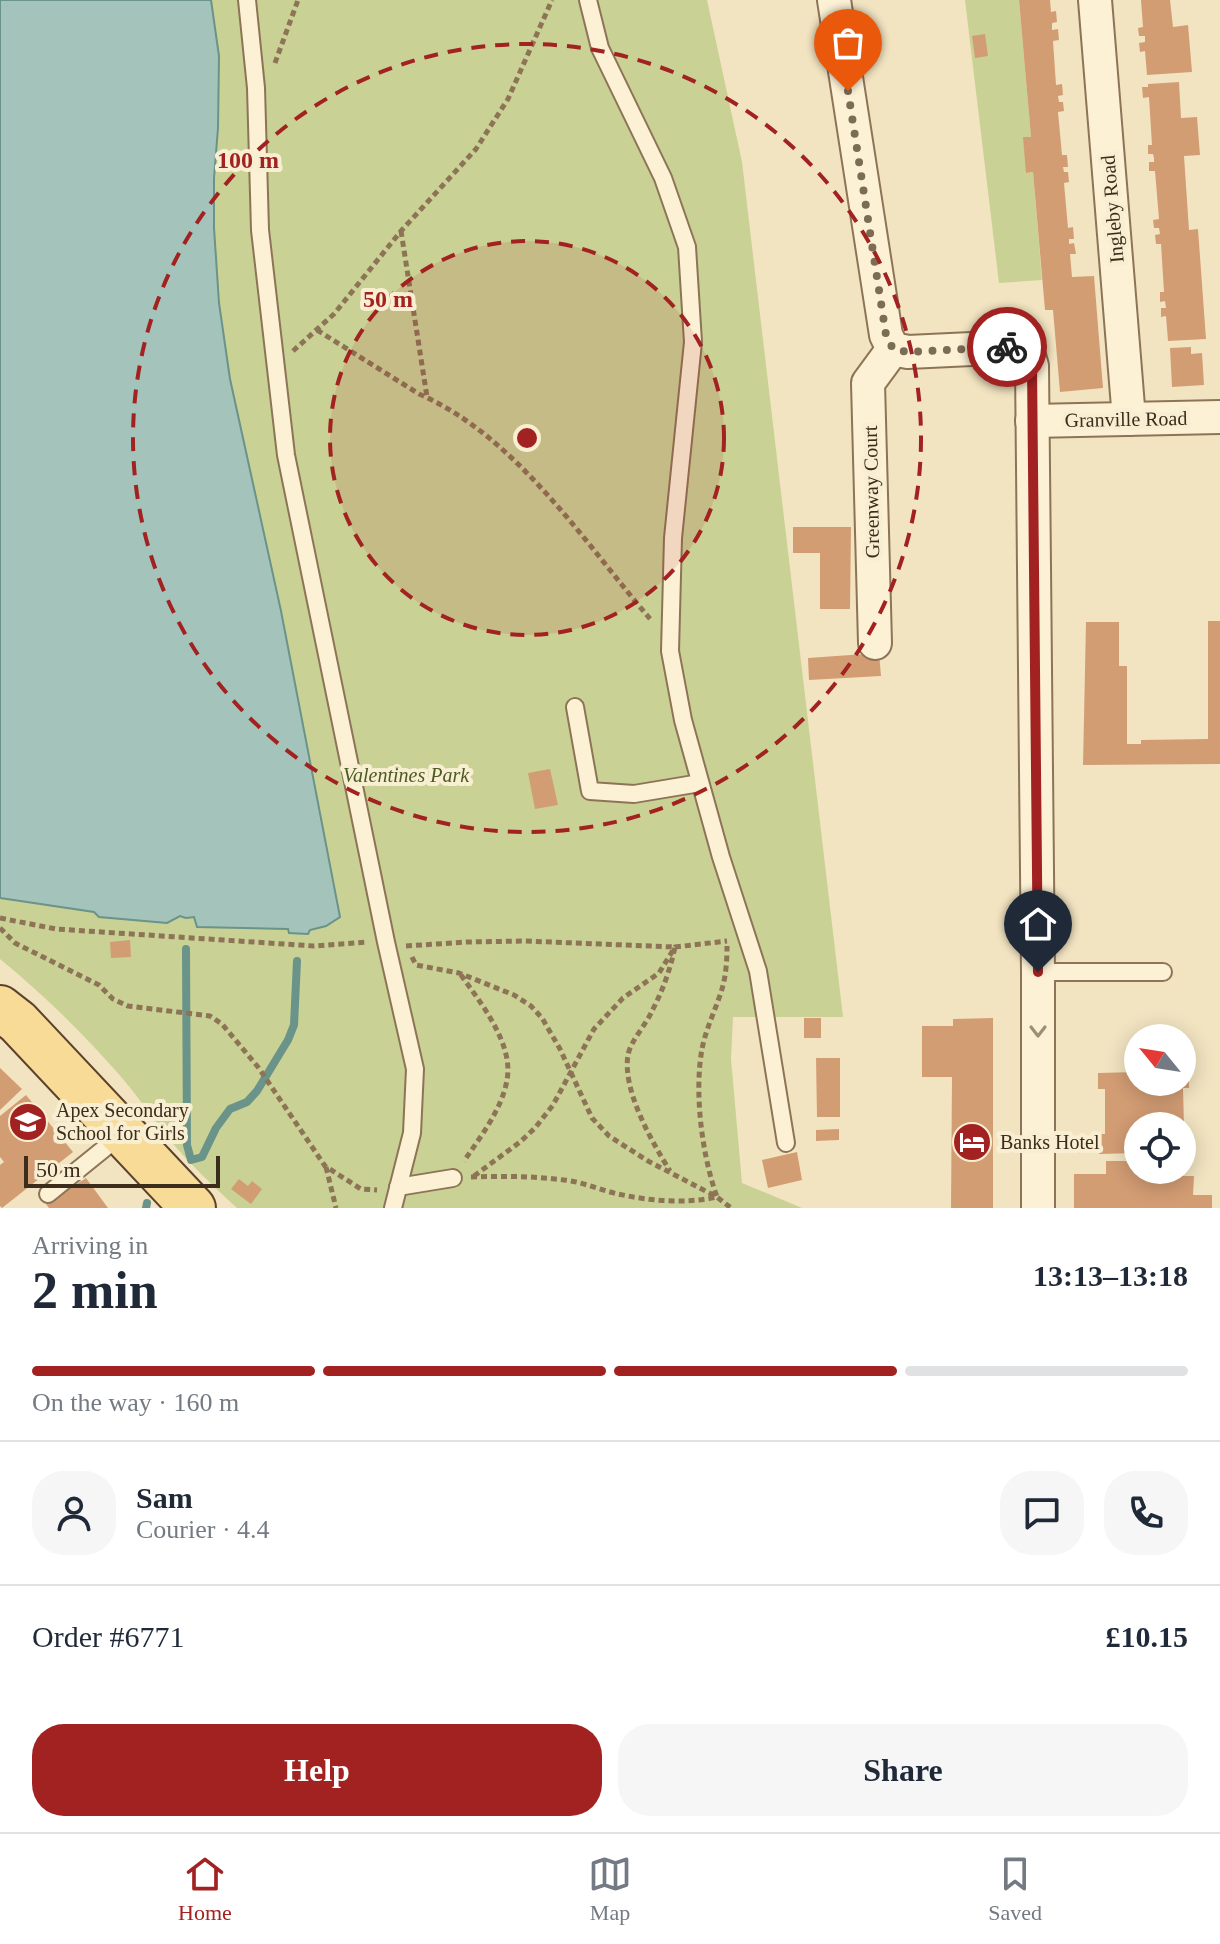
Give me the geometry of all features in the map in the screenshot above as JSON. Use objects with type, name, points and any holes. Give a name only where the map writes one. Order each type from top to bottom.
[{"type":"main road","points":[[0,1008],[18,1022],[193,1208]]},
{"type":"street","points":[[834,0],[886,335],[893,349],[908,352],[1004,347],[1023,349],[1032,366],[1038,1208]]},
{"type":"street","name":"Ingleby Road","points":[[1095,0],[1129,419]]},
{"type":"street","name":"Greenway Court","points":[[875,643],[868,383],[893,349]]},
{"type":"street","name":"Granville Road","points":[[1032,421],[1220,417]]},
{"type":"lane","points":[[247,0],[256,88],[260,230],[286,455],[415,1069],[412,1133],[393,1208]]},
{"type":"lane","points":[[588,0],[600,48],[663,178],[687,247],[693,342],[673,538],[670,651],[680,706],[700,783],[758,971],[786,1143]]},
{"type":"lane","points":[[575,707],[590,791],[634,794],[700,783]]},
{"type":"lane","points":[[1038,972],[1163,972]]},
{"type":"lane","points":[[48,1194],[122,1134]]},
{"type":"lane","points":[[398,1187],[453,1178]]},
{"type":"path","points":[[256,88],[266,88],[298,0]]},
{"type":"path","points":[[274,359],[290,354],[317,330],[476,149],[508,99],[552,0]]},
{"type":"path","points":[[401,231],[427,398]]},
{"type":"path","points":[[317,330],[490,438],[554,501],[656,626],[671,625]]},
{"type":"path","points":[[0,918],[56,929],[314,946],[525,941],[675,947],[727,941],[723,986],[702,1048],[700,1073],[701,1121],[717,1197]]},
{"type":"path","points":[[0,928],[15,943],[99,985],[120,1003],[210,1016],[222,1024],[272,1086],[325,1166],[336,1208]]},
{"type":"path","points":[[406,946],[416,965],[459,973],[514,995],[531,1006],[542,1018],[560,1049],[592,1118],[609,1136],[731,1208]]},
{"type":"path","points":[[474,1177],[535,1128],[553,1105],[594,1029],[623,998],[659,973],[675,947]]},
{"type":"path","points":[[670,1171],[635,1100],[628,1078],[628,1053],[669,974],[675,947]]},
{"type":"path","points":[[453,1178],[498,1108],[508,1070],[506,1054],[485,1008],[459,973]]},
{"type":"path","points":[[325,1166],[361,1189],[398,1187]]},
{"type":"path","points":[[453,1178],[567,1180],[619,1194],[656,1199],[698,1201],[717,1197]]},
{"type":"green space","name":"Valentines Park","points":[[0,0],[707,0],[742,162],[843,1017],[733,1017],[731,1059],[742,1183],[802,1208],[237,1208],[168,1138],[129,1086],[94,1047],[0,959]]},
{"type":"green space","points":[[965,0],[1019,0],[1031,137],[1024,137],[1027,173],[1033,172],[1042,280],[999,283]]},
{"type":"water","points":[[0,0],[211,0],[219,56],[214,228],[219,303],[230,379],[281,611],[340,917],[326,926],[310,930],[308,934],[289,933],[288,929],[197,927],[194,917],[180,916],[167,923],[99,917],[94,912],[0,898]]},
{"type":"building","points":[[1019,0],[1050,0],[1051,12],[1056,11],[1057,22],[1052,23],[1052,30],[1058,29],[1059,40],[1053,41],[1056,85],[1062,84],[1063,95],[1058,96],[1059,102],[1063,102],[1064,111],[1058,112],[1062,155],[1067,155],[1068,167],[1063,167],[1064,172],[1068,172],[1069,182],[1064,183],[1068,228],[1073,227],[1074,239],[1069,239],[1069,244],[1074,243],[1076,254],[1070,254],[1072,277],[1094,276],[1103,388],[1060,392],[1053,310],[1045,310],[1033,172],[1026,173],[1023,137],[1031,137]]},
{"type":"building","points":[[1141,0],[1170,0],[1173,27],[1188,25],[1192,72],[1147,75],[1145,51],[1140,52],[1139,43],[1145,42],[1145,36],[1139,36],[1138,28],[1143,27]]},
{"type":"building","points":[[985,34],[988,56],[975,58],[972,36]]},
{"type":"building","points":[[1179,82],[1181,118],[1197,117],[1200,155],[1184,156],[1189,230],[1198,229],[1206,339],[1168,341],[1166,316],[1161,317],[1161,308],[1166,308],[1165,301],[1160,302],[1160,292],[1164,292],[1161,244],[1156,244],[1155,235],[1160,234],[1159,228],[1154,228],[1153,220],[1159,219],[1155,171],[1149,171],[1149,162],[1154,162],[1154,158],[1153,154],[1148,154],[1148,145],[1152,145],[1149,97],[1143,98],[1142,87]]},
{"type":"building","points":[[1191,347],[1191,354],[1202,353],[1204,385],[1172,387],[1170,348]]},
{"type":"building","points":[[793,527],[851,527],[850,609],[820,609],[820,553],[793,553]]},
{"type":"building","points":[[1208,621],[1220,621],[1220,764],[1083,765],[1086,622],[1119,622],[1119,666],[1127,666],[1127,744],[1141,744],[1141,740],[1208,739]]},
{"type":"building","points":[[879,653],[881,676],[809,680],[808,658]]},
{"type":"building","points":[[550,769],[558,805],[535,809],[528,773]]},
{"type":"building","points":[[130,940],[131,957],[111,958],[110,942]]},
{"type":"building","points":[[804,1018],[821,1018],[821,1038],[804,1038]]},
{"type":"building","name":"Banks Hotel","points":[[993,1018],[993,1208],[951,1208],[952,1077],[922,1077],[922,1026],[953,1026],[953,1019]]},
{"type":"building","points":[[816,1058],[840,1058],[840,1117],[817,1117]]},
{"type":"building","points":[[0,1068],[22,1089],[0,1110]]},
{"type":"building","points":[[1124,1072],[1124,1096],[1183,1096],[1184,1112],[1124,1112],[1124,1153],[1099,1154],[1099,1134],[1105,1134],[1105,1089],[1098,1089],[1098,1073]]},
{"type":"building","points":[[26,1095],[73,1152],[2,1208],[0,1165],[4,1162],[0,1157],[0,1116]]},
{"type":"building","points":[[839,1129],[839,1140],[816,1141],[816,1130]]},
{"type":"building","points":[[797,1152],[802,1180],[768,1188],[762,1160]]},
{"type":"building","points":[[1106,1161],[1124,1161],[1124,1184],[1194,1184],[1193,1195],[1212,1195],[1212,1208],[1074,1208],[1074,1174],[1106,1174]]},
{"type":"building","points":[[86,1178],[108,1208],[49,1208],[46,1204]]},
{"type":"building","points":[[239,1179],[248,1186],[252,1181],[262,1189],[251,1204],[231,1189]]},
{"type":"waterway","points":[[186,949],[187,1145],[191,1160],[202,1157],[216,1128],[230,1109],[247,1102],[257,1091],[288,1040],[294,1025],[297,961]]},
{"type":"waterway","points":[[146,1208],[147,1203]]},
{"type":"way so far","points":[[848,91],[886,335],[893,349],[908,352],[1007,347]]},
{"type":"place","name":"Apex Secondary School for Girls","points":[[28,1122]]},
{"type":"place","name":"Banks Hotel","points":[[972,1142]]},
{"type":"route","points":[[1007,347],[1023,349],[1032,366],[1038,972]]}]
